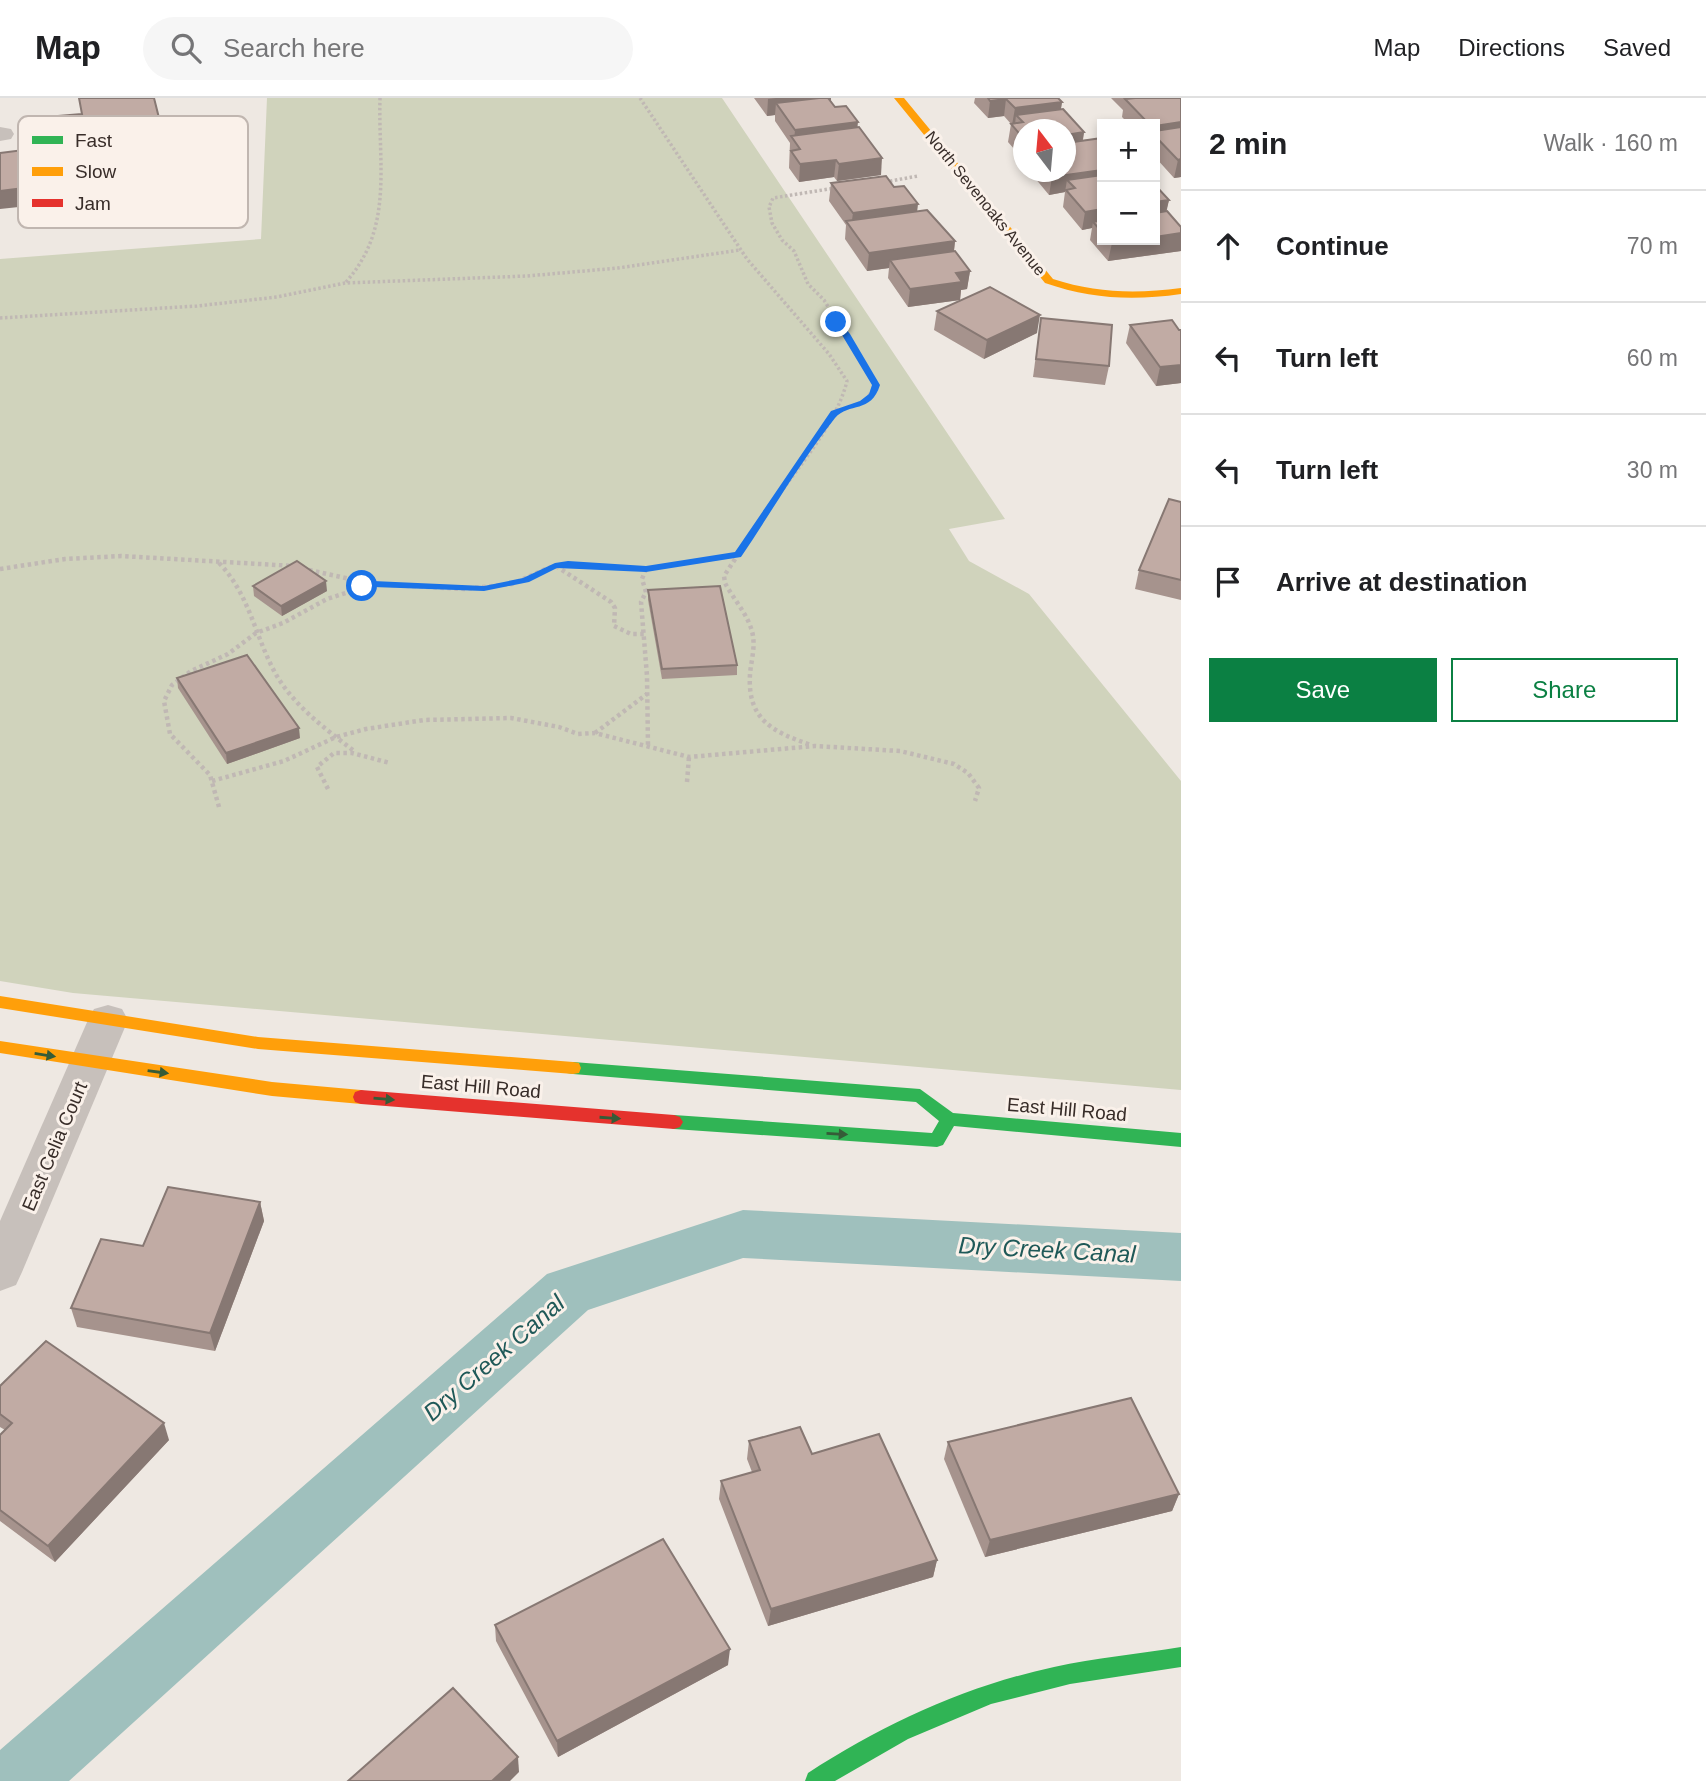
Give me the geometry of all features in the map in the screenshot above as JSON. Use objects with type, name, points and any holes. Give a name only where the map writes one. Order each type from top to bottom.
[{"type":"street","name":"North Sevenoaks Avenue","points":[[899,98],[1049,281],[1083,295],[1123,299],[1181,291]]},
{"type":"street","name":"East Hill Road","points":[[0,1002],[258,1043],[920,1096],[948,1119],[1181,1140]]},
{"type":"street","name":"East Celia Court","points":[[0,1272],[108,1020]]},
{"type":"street","name":"East Hill Road","points":[[0,1047],[272,1089],[828,1134],[937,1140],[948,1119]]},
{"type":"street","points":[[816,1781],[832,1769],[925,1720],[1035,1681],[1181,1657]]},
{"type":"path","points":[[345,283],[354,275],[366,254],[379,219],[382,192],[378,130],[380,98]]},
{"type":"path","points":[[640,98],[714,214],[771,290],[832,356],[847,380],[843,398],[834,413],[724,576],[724,583],[753,637],[749,683],[755,715],[767,727],[790,739],[815,746]]},
{"type":"path","points":[[878,183],[925,175]]},
{"type":"path","points":[[834,413],[863,403],[873,395],[876,385],[824,300],[808,284],[794,251],[782,240],[772,223],[769,208],[773,198],[788,193],[845,187]]},
{"type":"path","points":[[0,318],[87,315],[197,306],[276,297],[345,283],[527,276],[618,268],[741,250]]},
{"type":"path","points":[[0,569],[95,556],[280,564],[373,584],[484,589],[526,580],[555,565],[646,569],[738,555]]},
{"type":"path","points":[[218,562],[239,586],[256,633],[273,668],[293,697],[317,723],[354,751],[375,762],[390,763]]},
{"type":"path","points":[[555,565],[570,577],[603,594],[611,602],[615,608],[614,626],[619,630],[644,634]]},
{"type":"path","points":[[646,569],[642,579],[646,592],[641,602],[648,694],[648,746]]},
{"type":"path","points":[[219,807],[212,780],[199,761],[170,734],[164,701],[172,685],[191,671],[228,654],[256,633],[283,623],[327,599],[373,584]]},
{"type":"path","points":[[595,733],[648,694]]},
{"type":"path","points":[[212,780],[284,761],[336,737],[398,723],[511,718],[559,727],[578,734],[595,733],[690,757],[815,746],[900,751],[954,764],[968,773],[979,788],[975,801]]},
{"type":"path","points":[[328,789],[317,767],[322,759],[337,752],[354,751]]},
{"type":"path","points":[[687,782],[690,757]]},
{"type":"green space","points":[[267,98],[722,98],[1005,519],[949,529],[969,561],[1029,594],[1181,781],[1181,1090],[73,993],[0,981],[0,259],[261,239]]},
{"type":"building","points":[[79,98],[154,98],[158,116],[59,116],[82,114]]},
{"type":"building","points":[[828,98],[835,107],[846,106],[858,122],[795,130],[776,103]]},
{"type":"building","points":[[988,98],[1058,98],[1062,102],[1015,108],[1006,99],[990,101]]},
{"type":"building","points":[[1181,98],[1181,122],[1160,125],[1160,119],[1144,119],[1125,99]]},
{"type":"building","points":[[1063,109],[1072,119],[1020,119],[1016,115]]},
{"type":"building","points":[[1076,123],[1084,132],[1076,133]]},
{"type":"building","points":[[859,127],[882,158],[839,164],[836,160],[800,164],[791,151],[800,149],[791,136]]},
{"type":"building","points":[[1181,127],[1181,159],[1178,160],[1160,141],[1160,130]]},
{"type":"building","points":[[1097,139],[1097,171],[1076,174],[1076,142]]},
{"type":"building","points":[[18,151],[18,189],[0,191],[0,153]]},
{"type":"building","points":[[886,176],[894,187],[904,186],[918,204],[853,213],[831,183]]},
{"type":"building","points":[[1097,176],[1097,210],[1085,212],[1066,190],[1075,188],[1069,182],[1076,182],[1076,179]]},
{"type":"building","points":[[1160,190],[1169,200],[1160,201]]},
{"type":"building","points":[[927,210],[955,241],[869,253],[846,221]]},
{"type":"building","points":[[1167,211],[1181,227],[1181,233],[1160,236],[1160,212]]},
{"type":"building","points":[[955,251],[970,271],[956,273],[962,282],[910,289],[890,260]]},
{"type":"building","points":[[990,287],[1040,315],[987,340],[937,311]]},
{"type":"building","points":[[1041,318],[1112,325],[1109,366],[1036,359]]},
{"type":"building","points":[[1172,320],[1181,330],[1181,365],[1160,367],[1130,325]]},
{"type":"building","points":[[1169,499],[1181,502],[1181,580],[1139,570]]},
{"type":"building","points":[[297,561],[326,581],[281,606],[253,586]]},
{"type":"building","points":[[720,586],[737,665],[662,669],[648,590]]},
{"type":"building","points":[[247,655],[299,728],[226,753],[177,678]]},
{"type":"building","points":[[168,1187],[260,1202],[210,1333],[71,1308],[101,1239],[143,1246]]},
{"type":"building","points":[[46,1341],[164,1423],[48,1546],[0,1510],[0,1435],[12,1423],[0,1414],[0,1386]]},
{"type":"building","points":[[1131,1398],[1179,1494],[990,1540],[948,1442]]},
{"type":"building","points":[[800,1427],[812,1454],[879,1434],[937,1560],[771,1609],[721,1481],[760,1470],[749,1441]]},
{"type":"building","points":[[663,1539],[730,1649],[557,1741],[495,1625]]},
{"type":"building","points":[[453,1688],[518,1757],[492,1781],[348,1781]]},
{"type":"waterway","name":"Dry Creek Canal","points":[[17,1781],[568,1292],[743,1234],[1181,1257]]},
{"type":"traffic: fast","points":[[573,1068],[920,1096],[949,1119],[937,1140],[674,1122]]},
{"type":"traffic: fast","points":[[949,1119],[1181,1140]]},
{"type":"traffic: fast","points":[[816,1781],[900,1731],[991,1694],[1070,1674],[1181,1657]]},
{"type":"traffic: slow","points":[[899,98],[1049,281],[1114,296],[1181,291]]},
{"type":"traffic: slow","points":[[0,1002],[258,1043],[573,1068]]},
{"type":"traffic: slow","points":[[0,1047],[272,1089],[361,1097]]},
{"type":"traffic: jam","points":[[361,1097],[674,1122]]},
{"type":"route","points":[[362,586],[373,584],[484,589],[526,580],[555,565],[646,569],[738,555],[834,413],[863,403],[873,395],[876,385],[836,322]]}]
